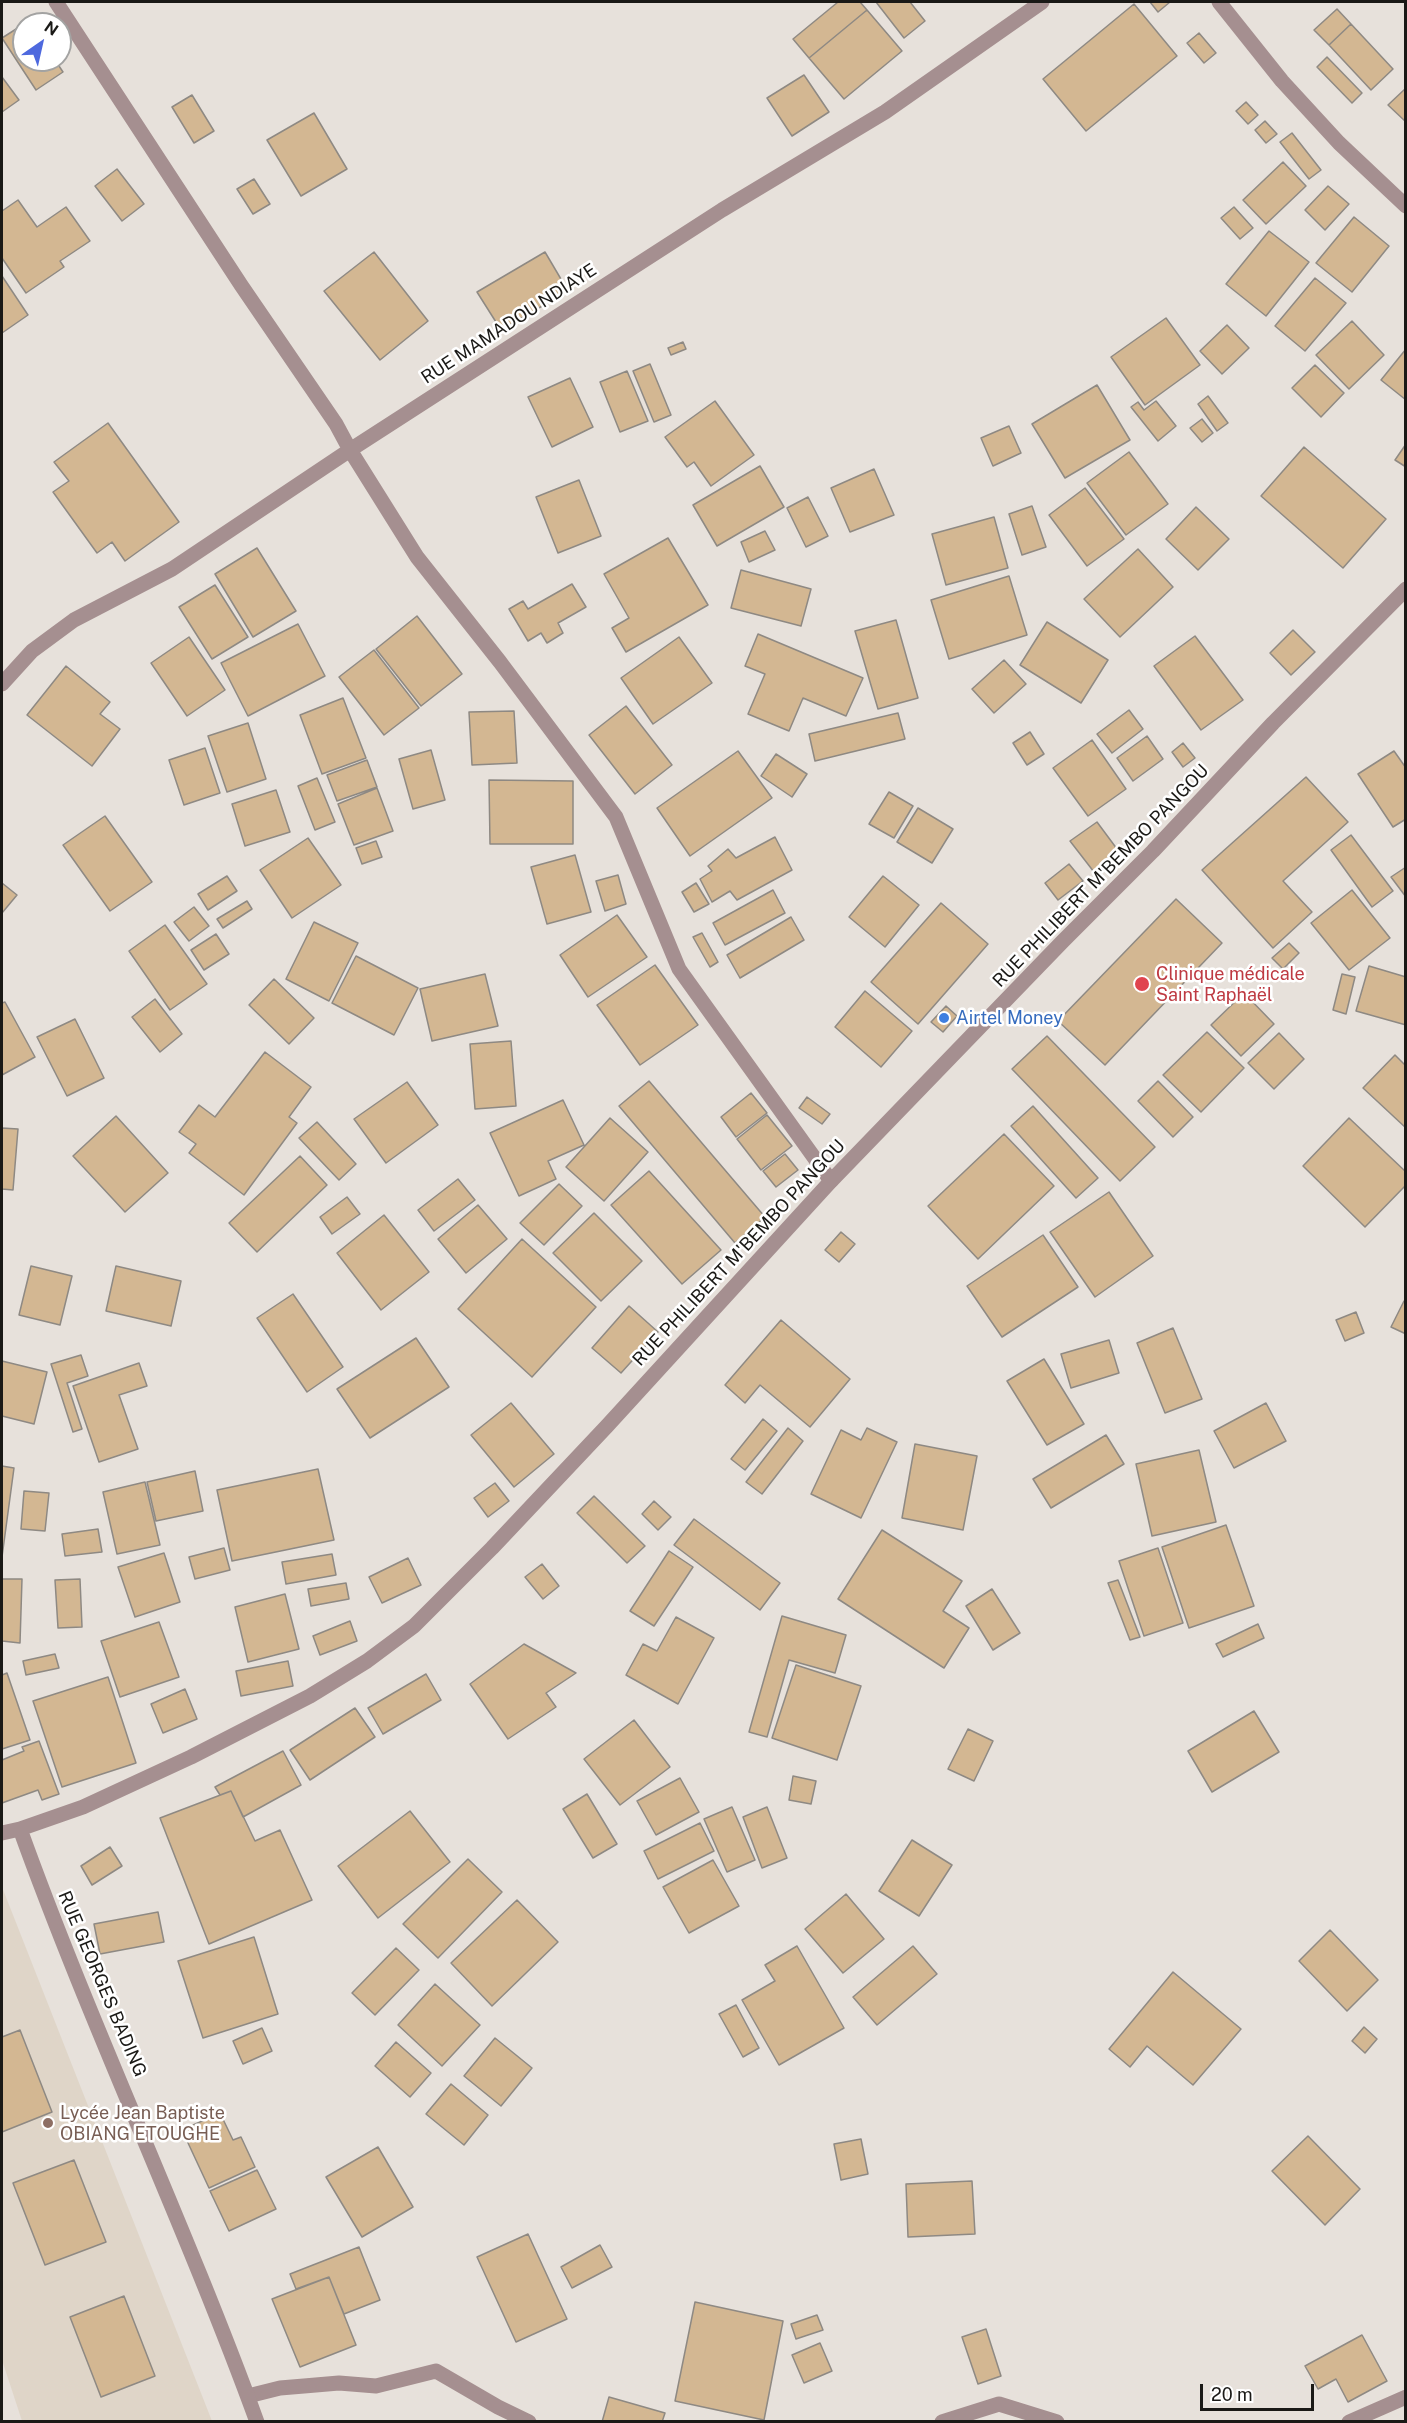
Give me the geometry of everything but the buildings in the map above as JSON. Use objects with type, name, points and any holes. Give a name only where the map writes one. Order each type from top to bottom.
[{"type":"street","points":[[56,2],[234,275],[336,424],[417,557],[500,662],[616,817],[679,969],[831,1180]]},
{"type":"street","name":"RUE MAMADOU NDIAYE","points":[[2,684],[32,651],[74,620],[172,569],[350,450],[722,210],[885,111],[1042,2]]},
{"type":"street","points":[[1219,2],[1289,88],[1339,143],[1406,206]]},
{"type":"street","name":"RUE PHILIBERT M'BEMBO PANGOU","points":[[2,1833],[84,1807],[231,1737],[310,1696],[367,1661],[414,1626],[600,1434],[831,1180],[1153,851],[1273,723],[1406,589]]},
{"type":"street","name":"RUE GEORGES BADING","points":[[20,1829],[46,1901],[154,2162],[257,2421]]},
{"type":"street","points":[[248,2396],[296,2386],[339,2383],[376,2386],[436,2371],[498,2407],[529,2421]]},
{"type":"street","points":[[1349,2421],[1406,2397]]},
{"type":"street","points":[[942,2421],[999,2404],[1058,2421]]},
{"type":"shaded area","name":"Lycée Jean Baptiste OBIANG ETOUGHE","points":[[2,1887],[212,2421],[22,2421],[2,2360]]},
{"type":"place","name":"Clinique médicale Saint Raphaël","points":[[1142,984]]},
{"type":"place","name":"Airtel Money","points":[[944,1018]]},
{"type":"place","name":"Lycée Jean Baptiste OBIANG ETOUGHE","points":[[48,2123]]}]
